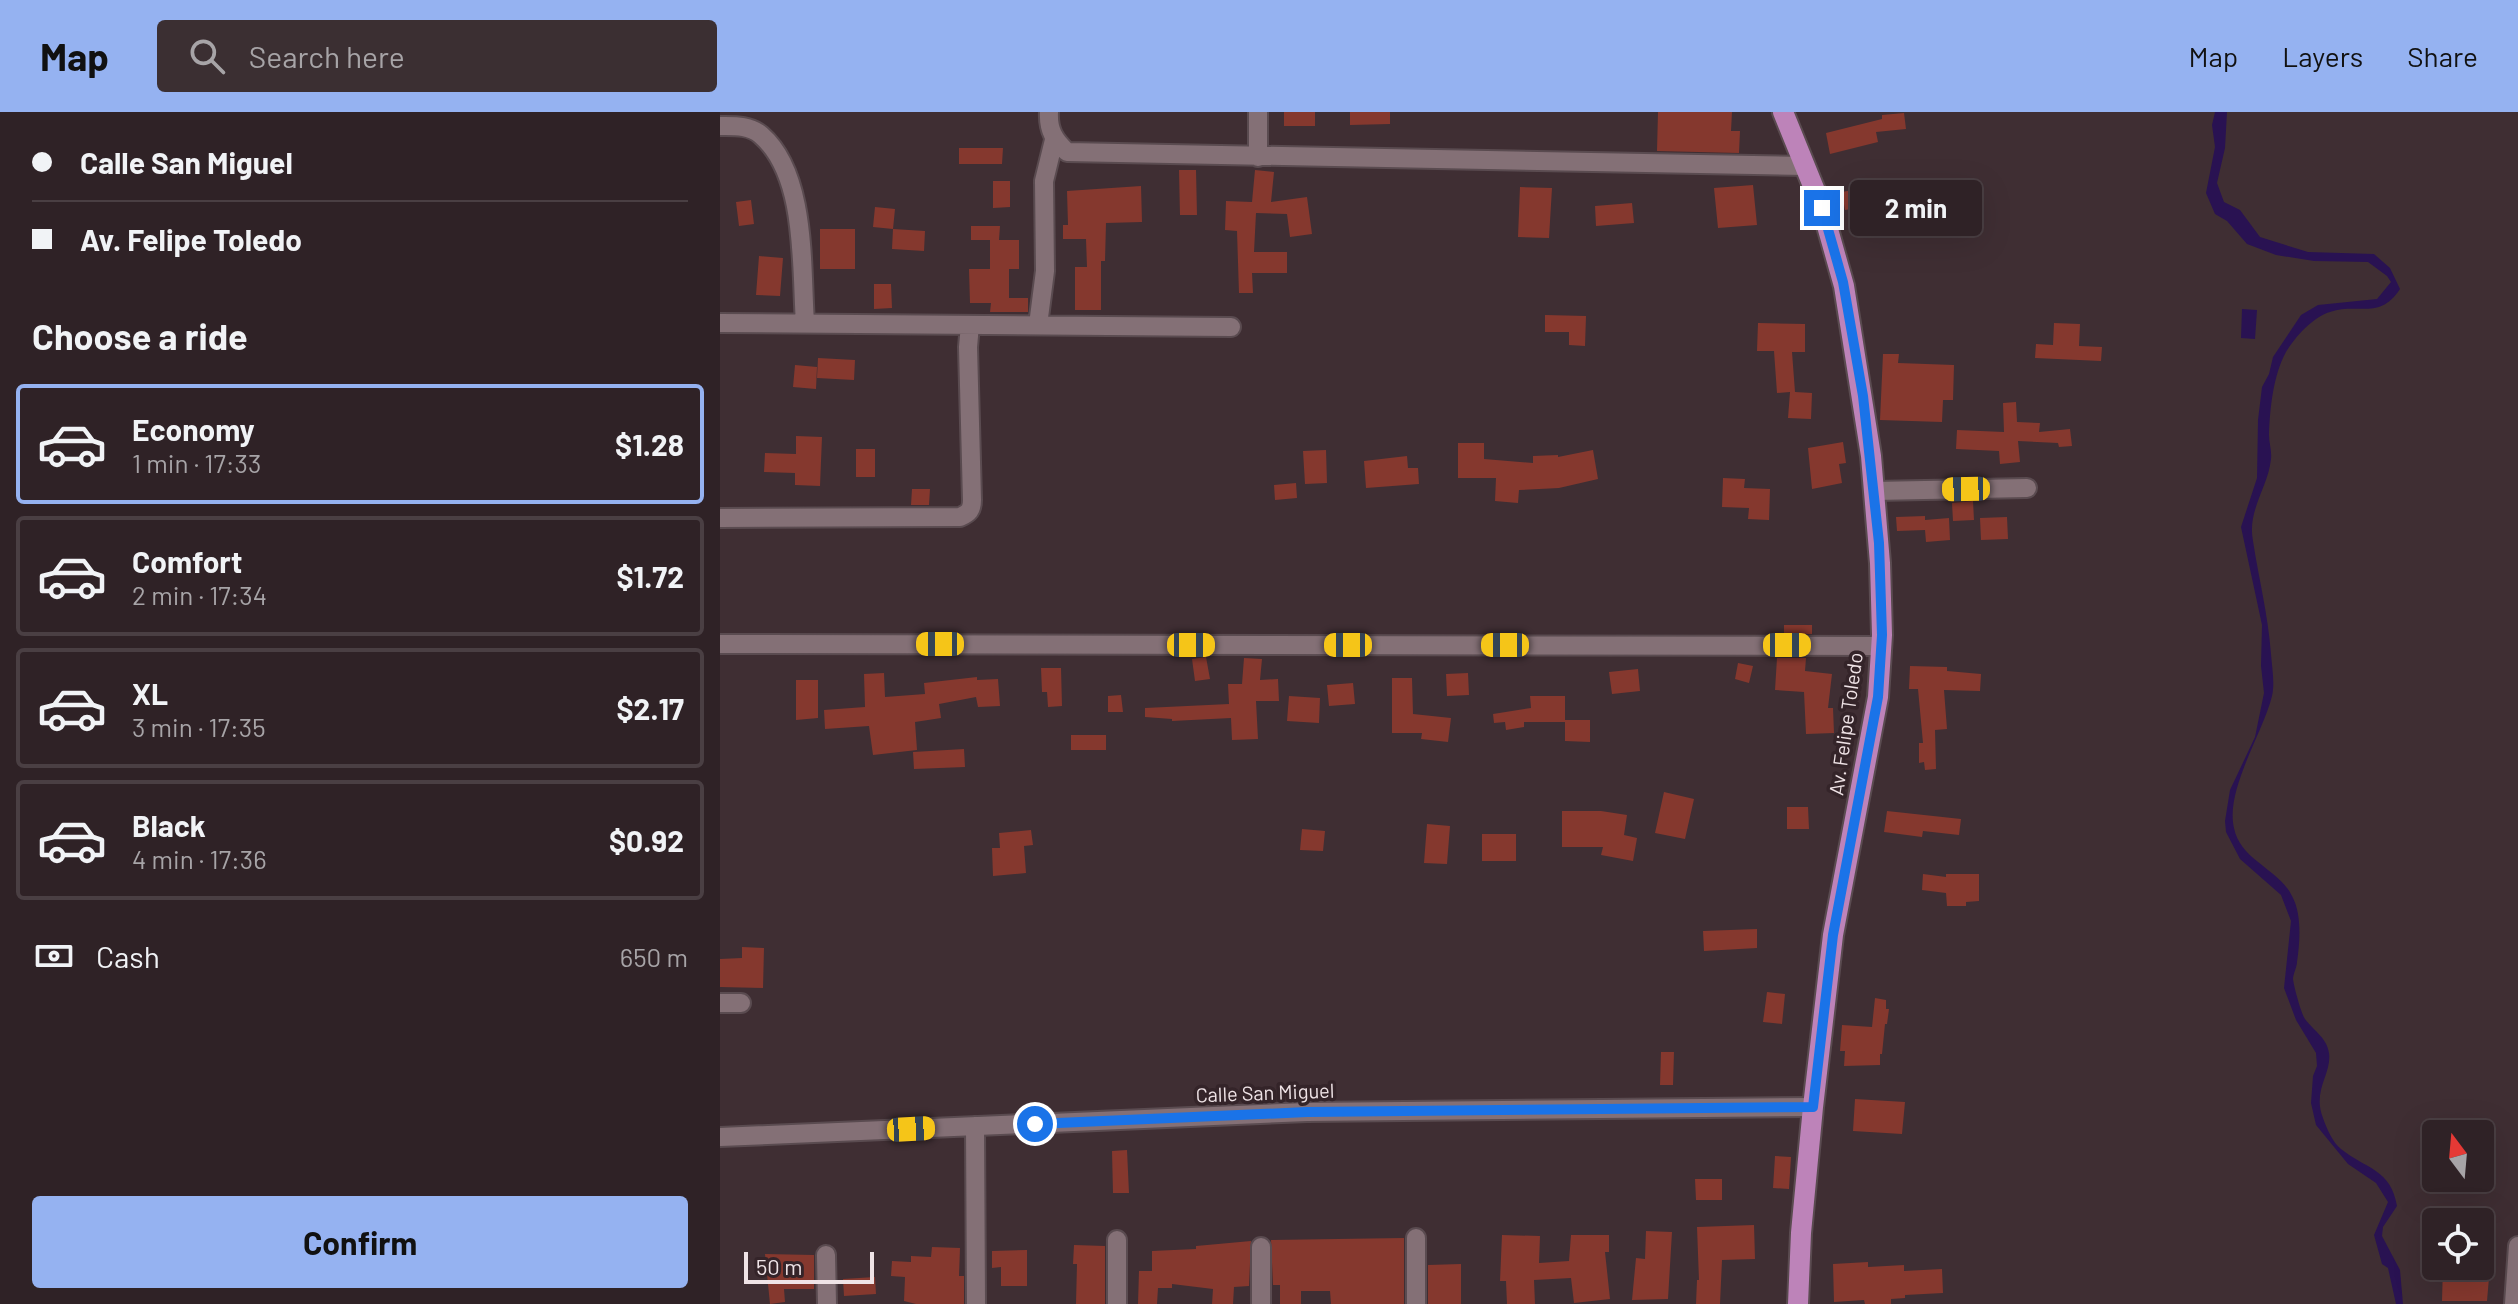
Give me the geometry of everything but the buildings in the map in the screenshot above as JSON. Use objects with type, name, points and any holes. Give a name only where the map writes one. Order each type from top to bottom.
[{"type":"main road","name":"Av. Felipe Toledo","points":[[1783,112],[1822,208],[1843,282],[1859,366],[1880,563],[1878,697],[1833,935],[1801,1233],[1798,1304]]},
{"type":"street","points":[[1049,112],[1048,122],[1054,140],[1067,152],[1805,166]]},
{"type":"street","points":[[1258,112],[1258,157]]},
{"type":"street","points":[[720,126],[744,126],[760,134],[784,170],[794,194],[798,220],[805,323]]},
{"type":"street","points":[[1038,325],[1045,271],[1044,181],[1054,140]]},
{"type":"street","points":[[720,323],[1231,327]]},
{"type":"street","points":[[720,518],[960,517],[967,514],[972,508],[970,325]]},
{"type":"street","points":[[1874,491],[2027,488]]},
{"type":"street","points":[[720,644],[1881,646]]},
{"type":"street","points":[[720,1003],[741,1003]]},
{"type":"street","name":"Calle San Miguel","points":[[720,1137],[1307,1112],[1813,1107]]},
{"type":"street","points":[[975,1126],[976,1304]]},
{"type":"street","points":[[1416,1238],[1416,1304]]},
{"type":"street","points":[[1117,1240],[1117,1304]]},
{"type":"street","points":[[2514,1304],[2518,1246]]},
{"type":"street","points":[[1261,1247],[1261,1304]]},
{"type":"street","points":[[826,1255],[827,1304]]},
{"type":"shaded area","points":[[2215,112],[2227,112],[2225,148],[2217,183],[2224,202],[2240,210],[2260,237],[2308,252],[2374,254],[2390,268],[2400,289],[2392,299],[2376,308],[2340,309],[2317,318],[2290,346],[2278,371],[2270,414],[2271,459],[2255,509],[2252,530],[2268,625],[2273,691],[2240,779],[2233,813],[2234,828],[2244,848],[2278,878],[2295,903],[2299,937],[2293,977],[2295,988],[2305,1019],[2323,1039],[2329,1053],[2320,1108],[2338,1146],[2383,1177],[2394,1194],[2397,1206],[2383,1227],[2382,1236],[2400,1270],[2403,1304],[2396,1304],[2388,1268],[2382,1264],[2374,1235],[2388,1202],[2376,1183],[2348,1164],[2316,1125],[2311,1103],[2316,1053],[2296,1020],[2284,988],[2291,921],[2281,895],[2240,859],[2226,832],[2225,821],[2230,790],[2255,737],[2264,693],[2262,625],[2241,527],[2257,478],[2262,387],[2273,357],[2301,315],[2318,305],[2377,299],[2391,282],[2368,262],[2314,261],[2276,255],[2247,244],[2227,221],[2215,214],[2206,193],[2215,147],[2212,125]]},
{"type":"shaded area","points":[[2242,309],[2257,310],[2255,339],[2241,338]]},
{"type":"route","points":[[1035,1124],[1307,1112],[1813,1107],[1833,935],[1878,697],[1882,635],[1879,543],[1859,366],[1843,282],[1822,208]]}]
